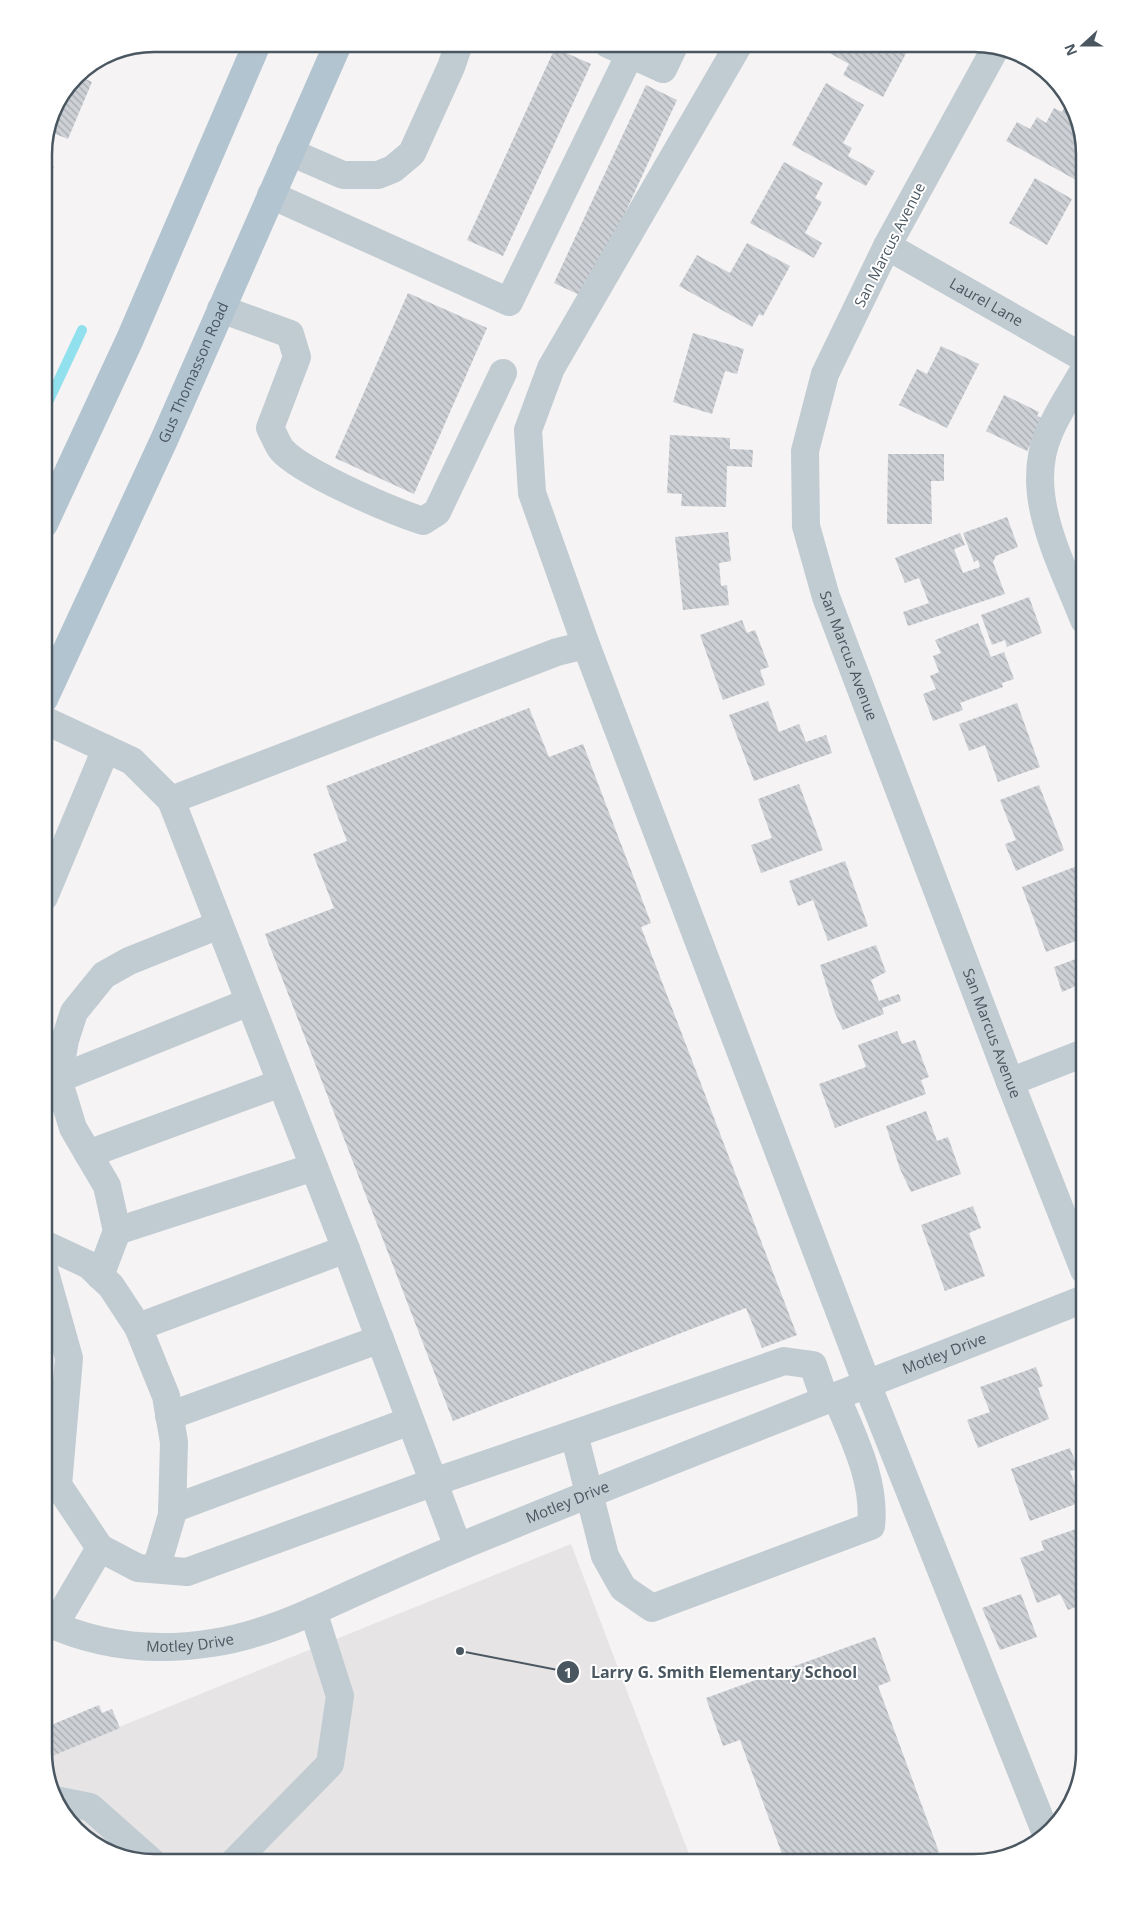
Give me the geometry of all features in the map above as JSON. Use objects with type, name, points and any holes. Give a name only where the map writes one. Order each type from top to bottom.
[{"type":"main road","points":[[53,505],[134,330],[253,53]]},
{"type":"main road","name":"Gus Thomasson Road","points":[[53,680],[221,309],[334,53]]},
{"type":"street","points":[[290,152],[343,175],[378,174],[393,169],[412,153],[428,123],[455,53]]},
{"type":"street","points":[[271,195],[509,302],[617,53]]},
{"type":"street","points":[[628,53],[663,69],[671,53]]},
{"type":"street","points":[[733,53],[551,368],[528,430],[532,493],[586,645],[867,1384],[1043,1826]]},
{"type":"street","name":"San Marcus Avenue","points":[[992,54],[887,246],[825,374],[805,451],[806,526],[826,597],[1010,1082],[1076,1250]]},
{"type":"street","name":"Laurel Lane","points":[[887,246],[1076,353]]},
{"type":"street","points":[[221,309],[290,334],[297,357],[270,428],[282,449],[303,467],[402,514],[423,521],[437,512],[503,373]]},
{"type":"street","points":[[1076,384],[1048,434],[1038,472],[1045,518],[1076,599]]},
{"type":"street","points":[[171,800],[556,652],[586,645]]},
{"type":"street","points":[[53,724],[132,761],[171,800],[346,1249],[458,1547]]},
{"type":"street","points":[[53,877],[106,749]]},
{"type":"street","points":[[100,1276],[117,1232],[107,1186],[73,1128],[58,1079],[65,1040],[74,1012],[104,975],[129,961],[219,925]]},
{"type":"street","points":[[58,1079],[249,1002]]},
{"type":"street","points":[[1010,1082],[1076,1056]]},
{"type":"street","points":[[88,1154],[281,1083]]},
{"type":"street","points":[[117,1232],[314,1167]]},
{"type":"street","points":[[52,1248],[89,1265],[111,1286],[138,1327],[166,1396],[174,1442],[172,1509],[156,1569]]},
{"type":"street","points":[[138,1327],[346,1249]]},
{"type":"street","points":[[52,1298],[69,1358],[58,1485],[100,1548],[138,1568],[187,1572],[434,1482],[784,1361],[813,1365],[862,1457],[873,1507],[871,1526],[652,1608],[623,1588],[605,1556],[574,1434]]},
{"type":"street","name":"Motley Drive","points":[[52,1624],[115,1644],[164,1648],[214,1643],[261,1631],[313,1611],[458,1547],[589,1493],[1076,1302]]},
{"type":"street","points":[[169,1416],[380,1339]]},
{"type":"street","points":[[172,1509],[410,1421]]},
{"type":"street","points":[[52,1618],[100,1548]]},
{"type":"street","points":[[243,1853],[330,1764],[340,1696],[313,1611]]},
{"type":"street","points":[[66,1802],[90,1806],[141,1852]]},
{"type":"shaded area","points":[[571,1544],[689,1854],[135,1852],[110,1843],[87,1828],[78,1819],[63,1796],[58,1784],[54,1771],[52,1754]]},
{"type":"building","points":[[553,53],[566,53],[591,64],[503,256],[467,240]]},
{"type":"building","points":[[830,53],[906,53],[883,97],[843,75],[849,64]]},
{"type":"building","points":[[86,79],[92,82],[68,139],[54,134],[66,104]]},
{"type":"building","points":[[826,83],[864,105],[843,143],[852,148],[848,156],[875,171],[866,186],[792,145]]},
{"type":"building","points":[[646,85],[677,100],[586,298],[554,283]]},
{"type":"building","points":[[1054,108],[1062,112],[1064,108],[1074,135],[1076,180],[1006,141],[1017,122],[1030,129],[1037,117],[1046,123]]},
{"type":"building","points":[[784,162],[823,183],[815,198],[822,202],[805,233],[822,243],[814,258],[750,223]]},
{"type":"building","points":[[1035,178],[1072,199],[1047,245],[1009,223]]},
{"type":"building","points":[[747,243],[790,266],[763,316],[759,314],[752,327],[679,286],[697,255],[730,273]]},
{"type":"building","points":[[408,293],[487,328],[414,494],[335,458]]},
{"type":"building","points":[[693,333],[744,349],[737,374],[725,371],[712,414],[673,402]]},
{"type":"building","points":[[941,346],[979,364],[947,428],[899,405],[917,369],[927,374]]},
{"type":"building","points":[[1004,395],[1039,412],[1037,416],[1044,419],[1027,451],[986,431]]},
{"type":"building","points":[[670,435],[730,438],[730,449],[753,450],[752,467],[727,466],[726,507],[681,506],[682,494],[667,493]]},
{"type":"building","points":[[888,454],[944,454],[944,481],[931,481],[932,524],[887,524]]},
{"type":"building","points":[[1007,517],[1018,547],[996,556],[993,562],[1005,594],[908,626],[903,612],[929,603],[919,578],[905,583],[895,558],[960,533],[965,545],[954,549],[963,573],[980,567],[978,560],[974,562],[963,533]]},
{"type":"building","points":[[728,532],[731,561],[719,563],[721,586],[727,585],[729,605],[683,610],[675,537]]},
{"type":"building","points":[[1029,597],[1042,633],[1007,647],[1005,640],[992,645],[981,615]]},
{"type":"building","points":[[742,620],[747,633],[755,630],[769,667],[760,670],[765,685],[723,700],[700,635]]},
{"type":"building","points":[[978,623],[991,657],[1004,652],[1014,679],[1002,683],[1003,687],[960,703],[963,710],[933,721],[923,694],[936,689],[930,676],[939,672],[933,656],[941,653],[935,640]]},
{"type":"building","points":[[768,701],[779,732],[799,724],[806,742],[826,735],[832,753],[754,781],[729,715]]},
{"type":"building","points":[[1017,703],[1040,767],[998,782],[985,745],[969,751],[959,724]]},
{"type":"building","points":[[529,708],[549,757],[583,744],[651,923],[641,927],[797,1335],[762,1348],[746,1308],[453,1421],[265,934],[334,908],[313,854],[347,841],[326,786]]},
{"type":"building","points":[[799,784],[823,850],[761,873],[751,845],[772,838],[758,799]]},
{"type":"building","points":[[1039,785],[1064,850],[1016,871],[1005,844],[1016,840],[1000,800]]},
{"type":"building","points":[[845,861],[868,926],[828,941],[813,900],[798,906],[789,881]]},
{"type":"building","points":[[1076,866],[1076,941],[1046,952],[1022,887]]},
{"type":"building","points":[[876,945],[886,972],[871,980],[879,1001],[899,994],[901,1001],[882,1008],[884,1014],[843,1030],[835,1013],[820,965]]},
{"type":"building","points":[[1076,959],[1076,986],[1062,992],[1054,967]]},
{"type":"building","points":[[897,1031],[902,1044],[915,1040],[929,1077],[921,1080],[926,1094],[835,1128],[819,1084],[866,1067],[858,1045]]},
{"type":"building","points":[[926,1111],[937,1141],[948,1137],[961,1174],[911,1192],[900,1169],[886,1126]]},
{"type":"building","points":[[973,1206],[981,1228],[969,1233],[985,1276],[945,1291],[921,1225]]},
{"type":"building","points":[[1036,1367],[1043,1386],[1038,1388],[1049,1419],[978,1448],[967,1420],[990,1412],[980,1387]]},
{"type":"building","points":[[1070,1448],[1076,1464],[1076,1470],[1070,1471],[1076,1488],[1076,1504],[1030,1521],[1011,1469]]},
{"type":"building","points":[[1076,1529],[1076,1607],[1068,1610],[1060,1594],[1037,1603],[1020,1558],[1044,1550],[1041,1541]]},
{"type":"building","points":[[1021,1594],[1037,1637],[1000,1650],[982,1608]]},
{"type":"building","points":[[875,1637],[891,1681],[878,1686],[939,1852],[934,1854],[782,1854],[740,1740],[723,1746],[706,1698]]},
{"type":"building","points":[[99,1705],[102,1713],[112,1709],[120,1728],[53,1756],[52,1725]]},
{"type":"waterway","points":[[53,392],[82,330]]},
{"type":"place","name":"Larry G. Smith Elementary School","points":[[460,1651]]}]
